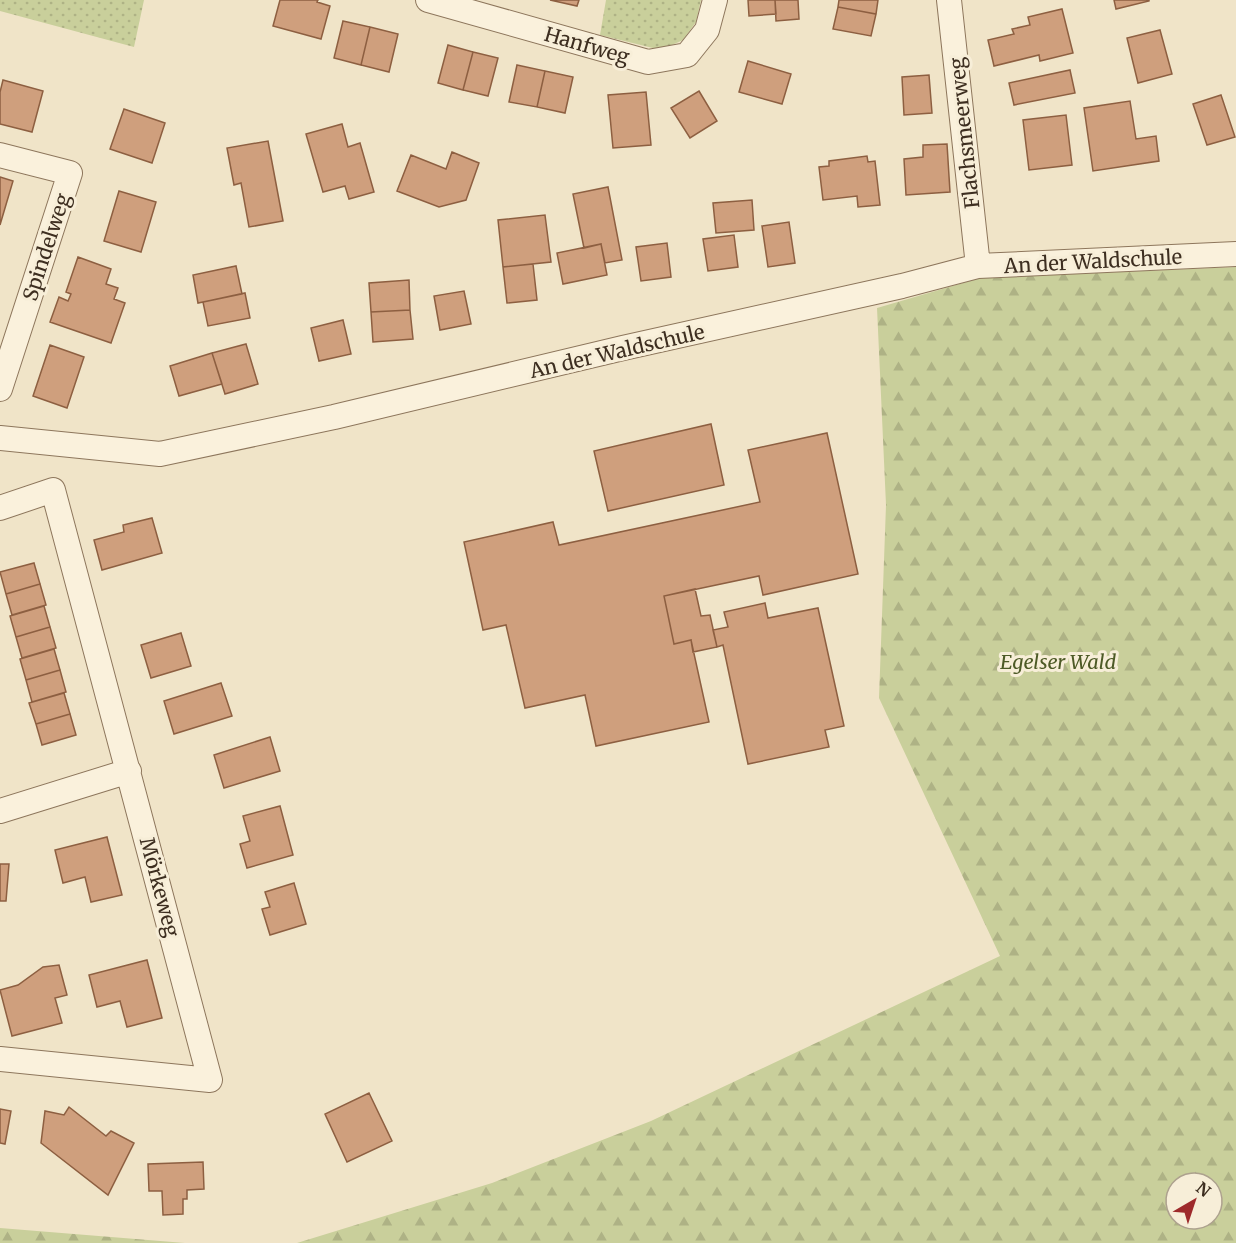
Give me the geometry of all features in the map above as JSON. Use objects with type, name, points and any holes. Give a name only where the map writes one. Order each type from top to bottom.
[{"type":"street","name":"Hanfweg","points":[[428,0],[648,62],[687,55],[707,30],[715,0]]},
{"type":"street","name":"Flachsmeerweg","points":[[949,0],[978,266]]},
{"type":"street","name":"Spindelweg","points":[[0,155],[70,173],[0,389]]},
{"type":"street","name":"An der Waldschule","points":[[0,438],[160,454],[334,417],[623,348],[902,286],[978,266],[1236,254]]},
{"type":"street","name":"Mörkeweg","points":[[0,508],[53,490],[210,1080],[0,1059]]},
{"type":"street","points":[[0,811],[129,771]]},
{"type":"green space","points":[[0,0],[144,0],[134,47],[0,11]]},
{"type":"green space","points":[[606,0],[701,0],[696,22],[683,40],[661,50],[600,35]]},
{"type":"green space","name":"Egelser Wald","points":[[1236,267],[1236,1243],[297,1243],[492,1183],[651,1121],[1000,956],[879,698],[886,505],[877,308],[980,278]]},
{"type":"green space","points":[[0,1228],[185,1243],[0,1243]]},
{"type":"building","points":[[280,0],[318,0],[317,2],[330,6],[321,39],[273,26]]},
{"type":"building","points":[[550,0],[579,0],[577,6]]},
{"type":"building","points":[[748,0],[775,0],[776,14],[749,16]]},
{"type":"building","points":[[775,0],[798,0],[799,19],[776,21]]},
{"type":"building","points":[[839,0],[878,0],[876,14],[838,7]]},
{"type":"building","points":[[1114,0],[1149,0],[1149,1],[1116,9]]},
{"type":"building","points":[[838,7],[876,14],[871,36],[833,29]]},
{"type":"building","points":[[1062,9],[1073,53],[1040,61],[1039,55],[994,66],[988,40],[1014,34],[1012,29],[1030,25],[1028,17]]},
{"type":"building","points":[[343,21],[370,27],[361,65],[334,58]]},
{"type":"building","points":[[370,27],[398,34],[389,72],[361,65]]},
{"type":"building","points":[[1160,30],[1172,74],[1138,83],[1127,38]]},
{"type":"building","points":[[448,45],[473,52],[463,90],[438,83]]},
{"type":"building","points":[[473,52],[498,58],[488,96],[463,90]]},
{"type":"building","points":[[748,61],[791,74],[782,104],[739,92]]},
{"type":"building","points":[[517,65],[545,71],[537,107],[509,102]]},
{"type":"building","points":[[1070,70],[1075,93],[1014,105],[1009,83]]},
{"type":"building","points":[[545,71],[573,77],[565,113],[537,107]]},
{"type":"building","points":[[929,75],[932,113],[904,115],[902,77]]},
{"type":"building","points":[[3,80],[43,91],[32,132],[0,124],[0,92]]},
{"type":"building","points":[[699,91],[717,121],[690,138],[671,108]]},
{"type":"building","points":[[646,92],[651,145],[613,148],[608,95]]},
{"type":"building","points":[[1221,95],[1235,137],[1207,145],[1193,104]]},
{"type":"building","points":[[1130,101],[1136,139],[1156,136],[1159,161],[1093,171],[1084,108]]},
{"type":"building","points":[[124,109],[165,123],[152,163],[110,149]]},
{"type":"building","points":[[1066,115],[1072,165],[1029,170],[1023,120]]},
{"type":"building","points":[[342,124],[348,147],[360,143],[374,192],[349,199],[345,186],[323,192],[306,134]]},
{"type":"building","points":[[268,141],[283,221],[249,227],[241,183],[234,185],[227,148]]},
{"type":"building","points":[[947,144],[950,192],[906,195],[904,159],[923,157],[923,145]]},
{"type":"building","points":[[452,152],[479,163],[466,200],[439,207],[397,191],[411,155],[446,169]]},
{"type":"building","points":[[867,156],[868,162],[875,161],[880,205],[858,207],[857,196],[823,200],[819,167],[829,166],[829,161]]},
{"type":"building","points":[[0,177],[13,181],[0,225]]},
{"type":"building","points":[[608,187],[622,260],[605,263],[601,244],[584,248],[573,194]]},
{"type":"building","points":[[119,191],[156,202],[141,252],[104,241]]},
{"type":"building","points":[[752,200],[754,230],[716,233],[713,203]]},
{"type":"building","points":[[545,215],[551,262],[503,267],[498,220]]},
{"type":"building","points":[[789,222],[795,263],[768,267],[762,226]]},
{"type":"building","points":[[734,235],[738,267],[708,271],[703,239]]},
{"type":"building","points":[[667,243],[671,277],[641,281],[636,247]]},
{"type":"building","points":[[601,244],[607,275],[563,284],[557,253]]},
{"type":"building","points":[[78,257],[111,269],[106,284],[118,288],[114,299],[125,303],[111,343],[50,322],[59,297],[68,301],[71,294],[66,292]]},
{"type":"building","points":[[533,264],[537,300],[507,303],[503,267]]},
{"type":"building","points":[[236,266],[242,294],[198,303],[193,275]]},
{"type":"building","points":[[409,280],[410,310],[371,312],[369,283]]},
{"type":"building","points":[[464,291],[471,324],[440,330],[434,296]]},
{"type":"building","points":[[245,293],[250,318],[208,326],[203,302]]},
{"type":"building","points":[[410,310],[413,339],[373,342],[371,312]]},
{"type":"building","points":[[343,320],[351,354],[319,361],[311,328]]},
{"type":"building","points":[[246,344],[258,384],[225,394],[212,353]]},
{"type":"building","points":[[50,345],[84,357],[67,408],[33,396]]},
{"type":"building","points":[[212,353],[222,384],[179,396],[170,366]]},
{"type":"building","points":[[711,424],[724,485],[608,511],[594,451]]},
{"type":"building","points":[[827,433],[858,574],[763,595],[759,576],[664,596],[674,644],[691,640],[709,722],[596,746],[585,695],[525,708],[506,625],[483,630],[464,542],[553,522],[559,545],[760,502],[748,450]]},
{"type":"building","points":[[152,518],[162,553],[102,570],[94,540],[124,532],[123,525]]},
{"type":"building","points":[[34,563],[40,584],[6,594],[0,572]]},
{"type":"building","points":[[40,584],[46,605],[12,615],[6,594]]},
{"type":"building","points":[[695,589],[701,616],[710,615],[717,647],[693,652],[691,640],[674,644],[664,596]]},
{"type":"building","points":[[765,603],[768,618],[818,608],[844,726],[825,730],[829,747],[748,764],[723,645],[717,647],[713,630],[728,627],[724,612]]},
{"type":"building","points":[[44,606],[50,627],[16,637],[10,616]]},
{"type":"building","points":[[50,627],[56,648],[22,658],[16,637]]},
{"type":"building","points":[[181,633],[191,666],[151,678],[141,645]]},
{"type":"building","points":[[54,649],[60,670],[26,680],[20,659]]},
{"type":"building","points":[[60,670],[66,692],[32,702],[26,680]]},
{"type":"building","points":[[221,683],[232,716],[174,734],[164,701]]},
{"type":"building","points":[[64,693],[70,714],[36,724],[29,703]]},
{"type":"building","points":[[70,714],[76,735],[42,745],[36,724]]},
{"type":"building","points":[[270,737],[280,771],[224,788],[214,755]]},
{"type":"building","points":[[280,806],[293,855],[247,868],[240,844],[250,841],[243,816]]},
{"type":"building","points":[[107,837],[122,895],[91,902],[85,877],[63,883],[55,850]]},
{"type":"building","points":[[0,864],[9,864],[6,901],[0,901]]},
{"type":"building","points":[[294,883],[306,924],[270,935],[262,909],[270,907],[265,892]]},
{"type":"building","points":[[147,960],[162,1018],[127,1027],[120,1001],[97,1007],[89,975]]},
{"type":"building","points":[[59,965],[67,995],[55,998],[62,1023],[12,1036],[0,990],[18,985],[43,967]]},
{"type":"building","points":[[369,1093],[392,1141],[347,1162],[325,1114]]},
{"type":"building","points":[[69,1107],[106,1136],[111,1131],[134,1143],[108,1195],[41,1143],[45,1111],[64,1115]]},
{"type":"building","points":[[0,1109],[11,1111],[5,1144],[0,1143]]},
{"type":"building","points":[[203,1162],[204,1189],[187,1190],[187,1199],[183,1199],[183,1214],[163,1215],[162,1191],[149,1191],[148,1164]]}]
